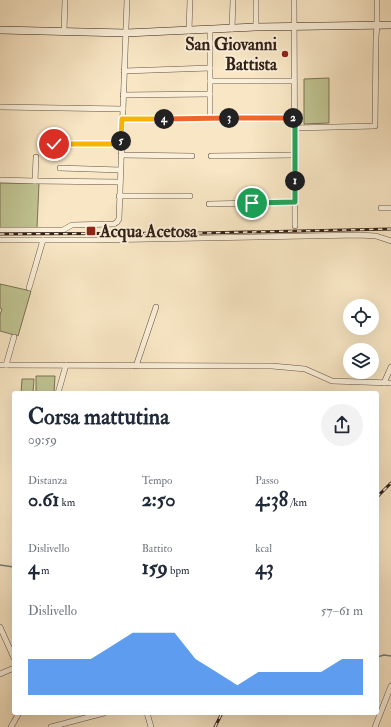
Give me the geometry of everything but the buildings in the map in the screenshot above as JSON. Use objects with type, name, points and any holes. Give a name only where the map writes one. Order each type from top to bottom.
[{"type":"street","points":[[64,32],[65,0]]},
{"type":"street","points":[[0,230],[63,230],[72,225],[114,224],[118,222],[127,0]]},
{"type":"street","points":[[188,31],[190,0]]},
{"type":"street","points":[[232,29],[233,0]]},
{"type":"street","points":[[256,0],[256,28]]},
{"type":"street","points":[[294,0],[295,226]]},
{"type":"street","points":[[295,128],[375,126],[377,0]]},
{"type":"street","points":[[0,30],[126,33],[391,25]]},
{"type":"street","points":[[210,30],[210,118]]},
{"type":"street","points":[[124,71],[210,68]]},
{"type":"street","points":[[210,81],[294,81]]},
{"type":"street","points":[[123,95],[210,94]]},
{"type":"street","points":[[0,107],[123,109]]},
{"type":"street","points":[[122,119],[295,118]]},
{"type":"street","points":[[54,144],[121,144]]},
{"type":"street","points":[[121,155],[192,156]]},
{"type":"street","points":[[211,156],[295,155]]},
{"type":"street","points":[[35,181],[36,157]]},
{"type":"street","points":[[60,168],[120,170]]},
{"type":"street","points":[[0,180],[120,182]]},
{"type":"street","points":[[119,196],[190,196]]},
{"type":"street","points":[[209,204],[295,202]]},
{"type":"street","points":[[381,208],[391,208]]},
{"type":"street","points":[[0,240],[359,235],[376,236],[391,241]]},
{"type":"street","points":[[29,288],[43,240]]},
{"type":"street","points":[[136,366],[156,307]]},
{"type":"street","points":[[14,337],[3,365],[272,366],[310,370],[323,378],[332,381],[391,383]]},
{"type":"street","points":[[59,391],[66,365]]},
{"type":"street","points":[[384,383],[391,366]]},
{"type":"street","points":[[0,627],[12,654]]},
{"type":"street","points":[[0,674],[12,669]]},
{"type":"street","points":[[375,727],[391,686]]},
{"type":"street","points":[[11,727],[18,715]]},
{"type":"street","points":[[51,727],[96,715]]},
{"type":"street","points":[[148,715],[151,727]]},
{"type":"green space","points":[[329,78],[329,123],[304,124],[304,79]]},
{"type":"green space","points":[[0,183],[39,183],[37,228],[0,228]]},
{"type":"green space","points":[[0,284],[31,291],[18,336],[0,331],[0,315],[2,309],[0,308]]},
{"type":"green space","points":[[36,376],[55,376],[54,391],[36,391]]},
{"type":"green space","points":[[22,379],[34,379],[33,391],[21,391]]},
{"type":"waterway","points":[[0,565],[12,567]]},
{"type":"waterway","points":[[379,656],[384,655],[391,656]]},
{"type":"railway","points":[[0,234],[202,233],[391,229]]},
{"type":"railway","points":[[379,495],[391,483]]},
{"type":"railway","points":[[215,727],[221,715]]},
{"type":"place","name":"San Giovanni Battista","points":[[285,54]]},
{"type":"place","name":"Acqua Acetosa","points":[[91,231]]},
{"type":"route","points":[[54,144],[121,144],[122,119],[295,118],[295,202],[252,203]]}]
